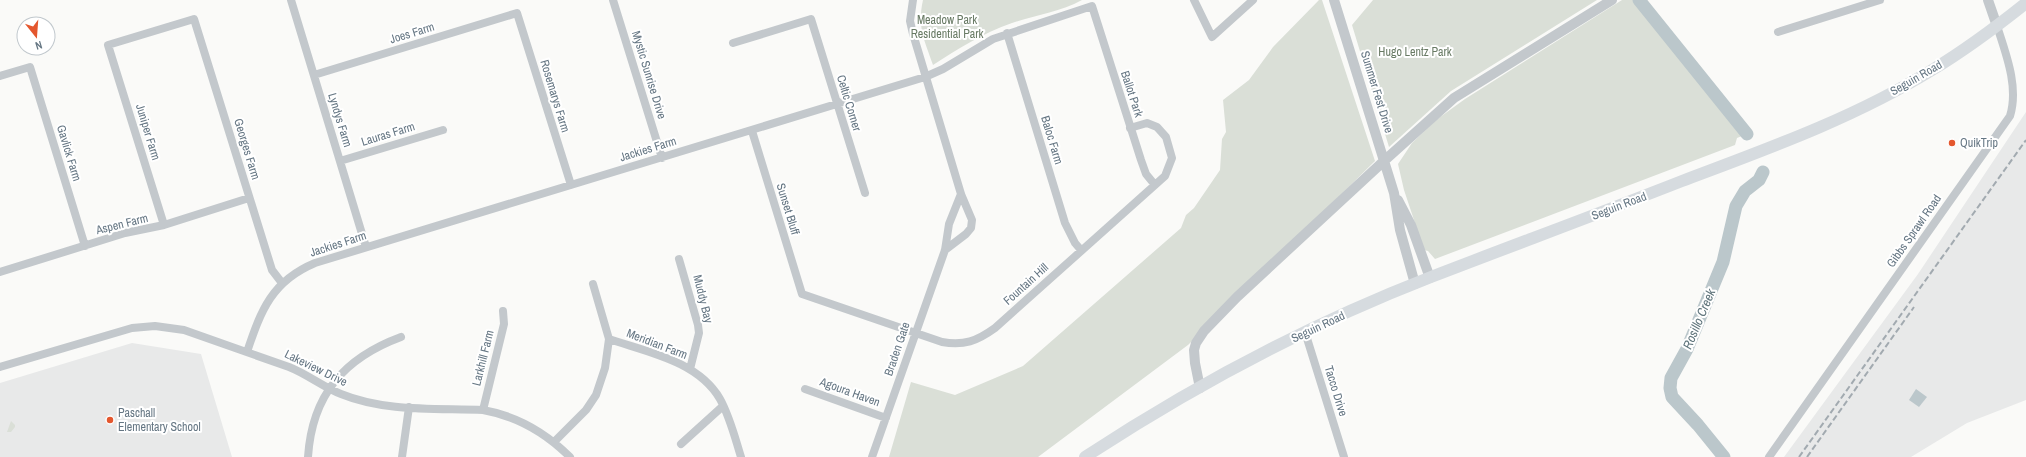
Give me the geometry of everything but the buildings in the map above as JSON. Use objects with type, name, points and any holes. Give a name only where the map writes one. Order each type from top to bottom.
[{"type":"main road","name":"Seguin Road","points":[[1086,457],[1143,420],[1305,332],[1430,278],[1828,123],[1930,71],[1997,26],[2026,3]]},
{"type":"street","name":"Lyndys Farm","points":[[291,0],[366,247]]},
{"type":"street","name":"Mystic Sunrise Drive","points":[[613,0],[662,158]]},
{"type":"street","points":[[913,0],[910,21],[925,77],[961,194],[972,220],[971,228],[966,234],[945,250]]},
{"type":"street","points":[[1194,0],[1212,36],[1253,0]]},
{"type":"street","name":"Summer Fest Drive","points":[[1334,0],[1394,193],[1400,230],[1415,284]]},
{"type":"street","points":[[1200,388],[1194,350],[1204,330],[1237,297],[1384,160],[1464,91],[1612,0]]},
{"type":"street","points":[[1778,32],[1880,0]]},
{"type":"street","name":"Gibbs Sprawl Road","points":[[1769,457],[2010,116],[2013,105],[2011,79],[1997,26],[1988,0]]},
{"type":"street","name":"Jackies Farm","points":[[247,352],[259,316],[273,293],[282,283],[311,264],[925,77],[993,39],[1007,33],[1092,6]]},
{"type":"street","name":"Ballot Park","points":[[1092,6],[1141,160],[1146,174],[1155,186]]},
{"type":"street","name":"Joes Farm","points":[[314,75],[517,13]]},
{"type":"street","name":"Rosemarys Farm","points":[[517,13],[571,185]]},
{"type":"street","name":"Juniper Farm","points":[[164,225],[108,45],[194,19]]},
{"type":"street","name":"Georges Farm","points":[[194,19],[272,270],[282,283]]},
{"type":"street","name":"Celtic Corner","points":[[733,43],[811,19],[864,193]]},
{"type":"street","name":"Baloc Farm","points":[[1007,33],[1065,223],[1080,250]]},
{"type":"street","name":"Gavlick Farm","points":[[0,76],[30,67],[85,246]]},
{"type":"street","name":"Fountain Hill","points":[[802,294],[953,344],[963,344],[983,337],[1165,176],[1172,158],[1166,137],[1157,127],[1147,123],[1130,128]]},
{"type":"street","name":"Lauras Farm","points":[[340,161],[443,130]]},
{"type":"street","name":"Sunset Bluff","points":[[752,130],[802,294]]},
{"type":"street","name":"Summer Fest Drive","points":[[1394,193],[1411,225],[1430,278]]},
{"type":"street","name":"Braden Gate","points":[[872,457],[945,250],[949,224],[961,194]]},
{"type":"street","name":"Aspen Farm","points":[[0,272],[125,233],[164,225],[249,198]]},
{"type":"street","name":"Muddy Bay","points":[[679,259],[698,324],[699,333],[690,370]]},
{"type":"street","points":[[554,442],[578,419],[596,395],[605,368],[609,339],[593,284]]},
{"type":"street","name":"Larkhill Farm","points":[[483,410],[504,324],[503,311]]},
{"type":"street","name":"Lakeview Drive","points":[[0,367],[113,333],[142,326],[168,327],[184,330],[303,372],[330,389],[369,403],[409,407],[483,410],[496,413],[523,422],[554,442],[570,457]]},
{"type":"street","name":"Tacco Drive","points":[[1305,332],[1344,457]]},
{"type":"street","points":[[308,457],[311,432],[316,414],[330,389],[343,371],[363,355],[382,344],[401,337]]},
{"type":"street","name":"Meridian Farm","points":[[609,339],[671,361],[690,370],[711,388],[723,406],[741,457]]},
{"type":"street","name":"Agoura Haven","points":[[805,389],[886,418]]},
{"type":"street","points":[[681,444],[723,406]]},
{"type":"street","points":[[402,457],[409,407]]},
{"type":"shaded area","points":[[2026,112],[2026,400],[1967,423],[1911,457],[1784,457],[1918,274]]},
{"type":"shaded area","name":"Paschall Elementary School","points":[[132,343],[201,354],[232,457],[0,457],[0,383]]},
{"type":"shaded area","points":[[1916,389],[1927,397],[1919,407],[1909,400]]},
{"type":"green space","name":"Meadow Park Residential Park","points":[[923,0],[1082,0],[1065,8],[1012,23],[981,36],[933,65],[922,33],[921,9]]},
{"type":"green space","points":[[1319,0],[1322,0],[1375,161],[1188,345],[1038,457],[889,457],[911,382],[955,395],[1023,366],[1181,228],[1186,215],[1194,208],[1220,170],[1222,139],[1226,132],[1223,100],[1249,80],[1273,47]]},
{"type":"green space","name":"Hugo Lentz Park","points":[[1373,0],[1597,0],[1451,91],[1389,147],[1352,25]]},
{"type":"green space","points":[[1622,0],[1634,0],[1742,136],[1737,138],[1735,145],[1435,259],[1428,251],[1424,250],[1404,190],[1398,164],[1412,143],[1436,120],[1465,99]]},
{"type":"green space","points":[[11,421],[15,427],[11,432],[7,432]]},
{"type":"waterway","name":"Rosillo Creek","points":[[1639,0],[1747,134]]},
{"type":"waterway","name":"Rosillo Creek","points":[[1724,457],[1698,425],[1672,397],[1670,388],[1671,378],[1687,349],[1723,262],[1736,206],[1745,191],[1759,180],[1763,172]]},
{"type":"railway","points":[[1799,457],[2026,140]]},
{"type":"railway","points":[[1807,457],[1914,307]]},
{"type":"place","name":"QuikTrip","points":[[1952,143]]},
{"type":"place","name":"Paschall Elementary School","points":[[110,420]]}]
